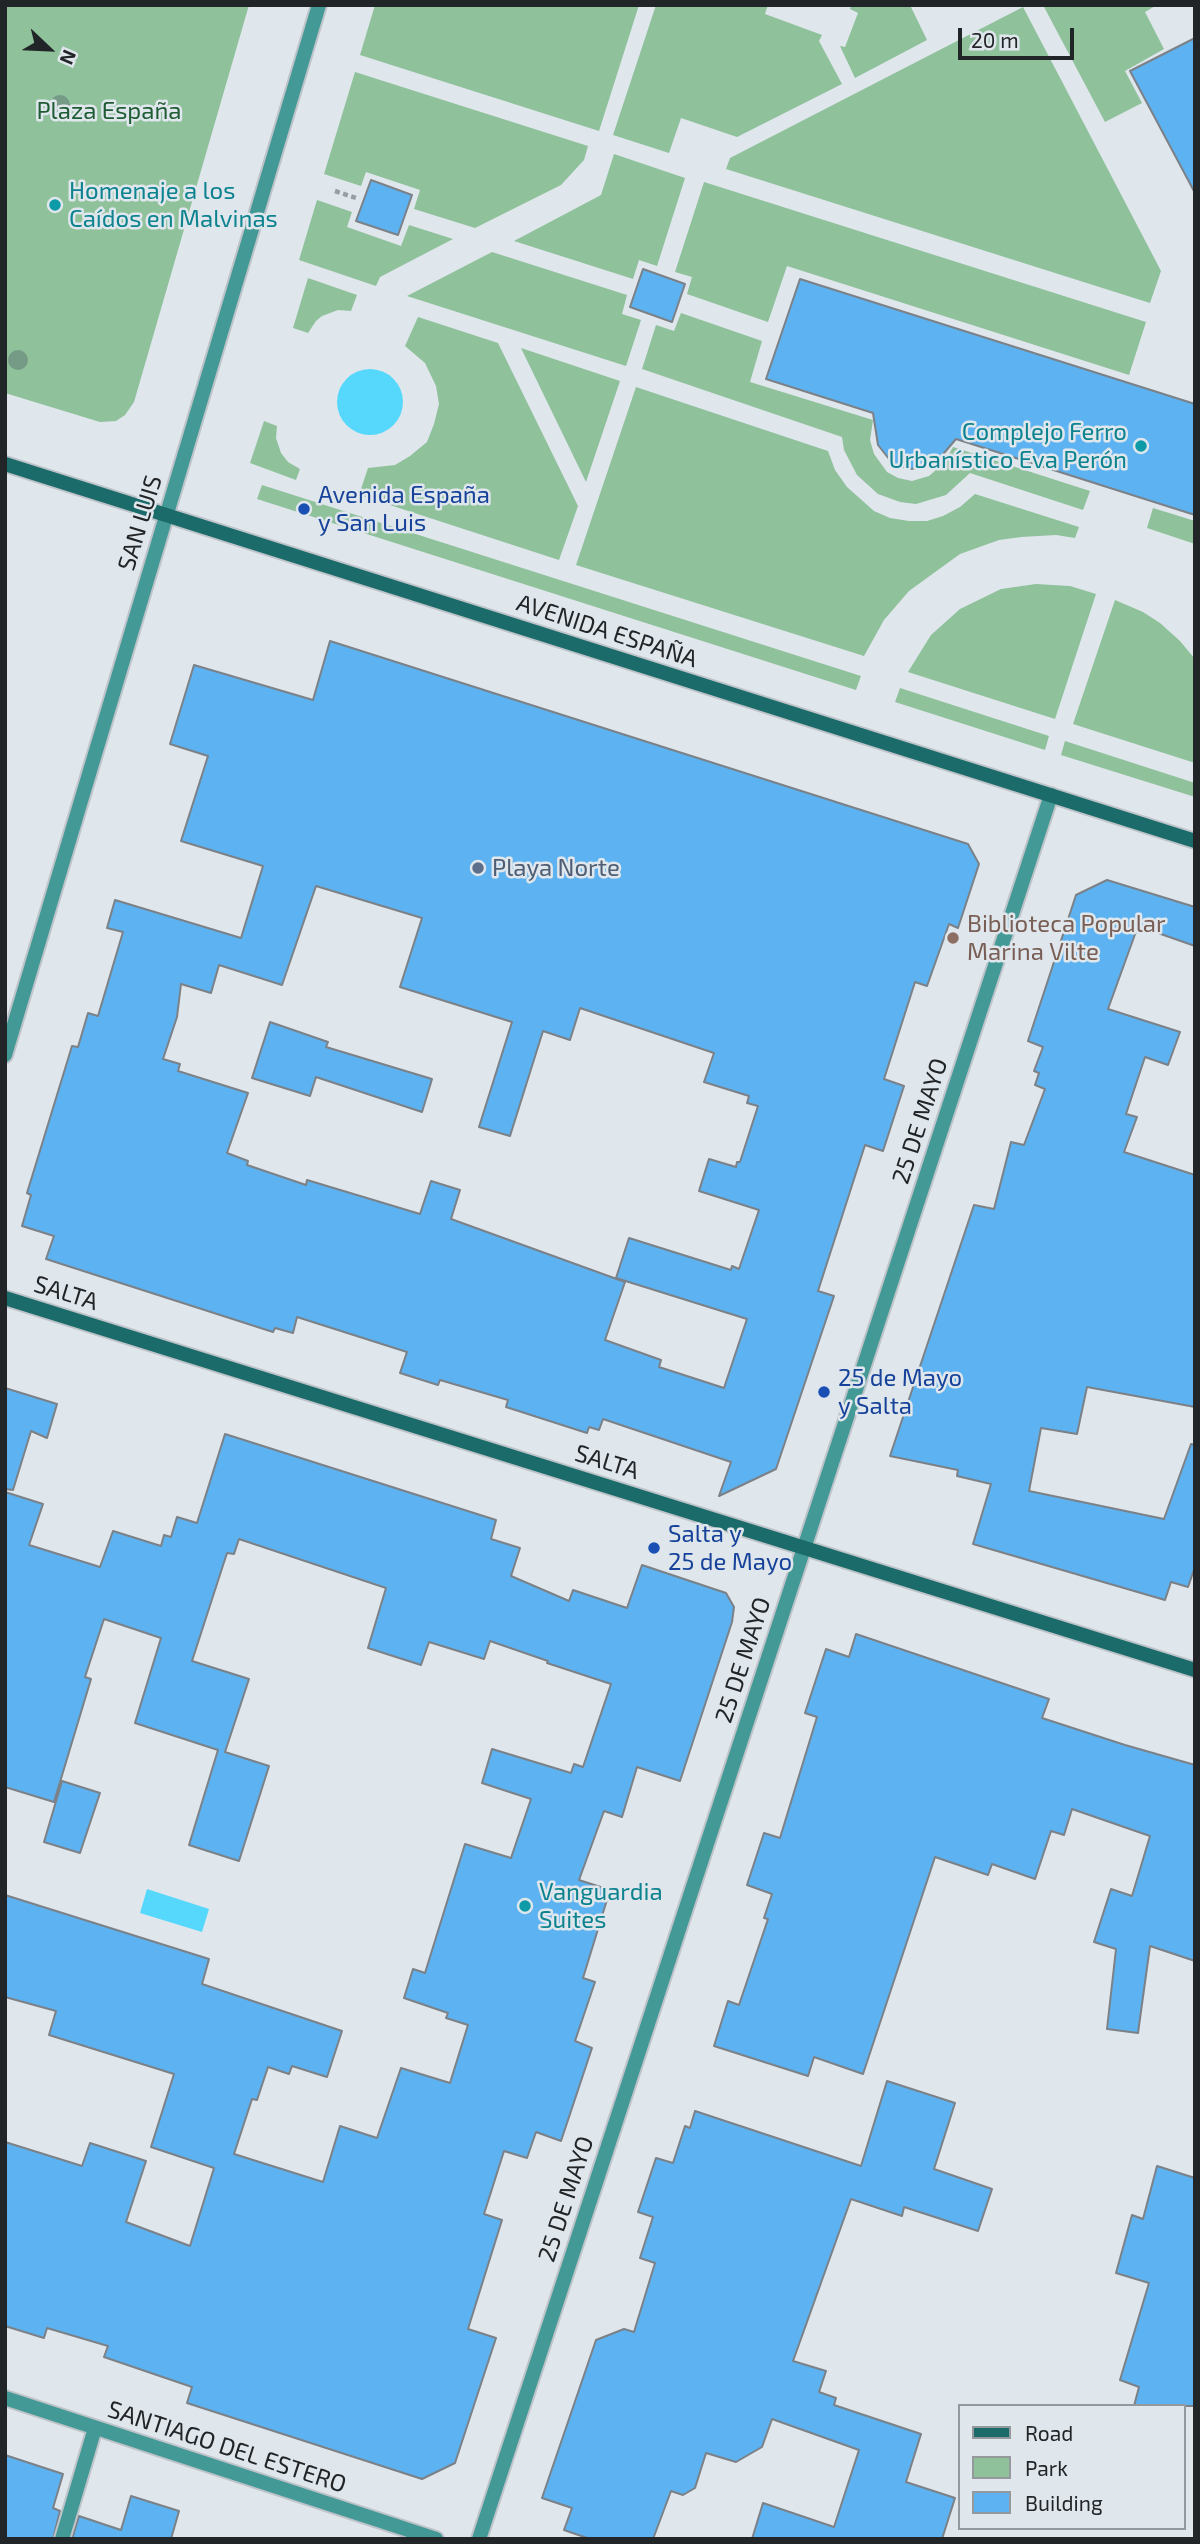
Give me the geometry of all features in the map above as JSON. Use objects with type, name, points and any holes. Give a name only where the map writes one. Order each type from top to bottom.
[{"type":"main road","name":"AVENIDA ESPAÑA","points":[[5,464],[1195,841]]},
{"type":"main road","name":"SALTA","points":[[5,1298],[1195,1670]]},
{"type":"street","name":"SAN LUIS","points":[[5,1055],[319,5]]},
{"type":"street","name":"25 DE MAYO","points":[[479,2539],[1051,795]]},
{"type":"street","name":"SANTIAGO DEL ESTERO","points":[[5,2398],[436,2539]]},
{"type":"street","points":[[62,2539],[95,2428]]},
{"type":"path","points":[[335,191],[359,199]]},
{"type":"green space","name":"Plaza España","points":[[5,5],[249,5],[134,402],[125,415],[116,421],[100,422],[5,393]]},
{"type":"green space","points":[[375,5],[639,5],[599,131],[360,55]]},
{"type":"green space","points":[[656,5],[768,5],[765,14],[822,35],[819,41],[842,84],[737,137],[681,118],[669,153],[613,135]]},
{"type":"green space","points":[[851,5],[910,5],[927,40],[855,78],[840,46],[845,47],[858,13],[850,9]]},
{"type":"green space","points":[[1043,5],[1157,5],[1145,12],[1164,49],[1125,71],[1142,103],[1105,122]]},
{"type":"green space","points":[[1023,7],[1161,271],[1150,303],[726,169],[730,158]]},
{"type":"green space","points":[[355,72],[588,146],[584,160],[561,185],[475,228],[414,209],[420,190],[366,172],[361,186],[324,174]]},
{"type":"green space","points":[[614,154],[685,178],[657,266],[639,260],[633,279],[514,241],[601,195]]},
{"type":"green space","points":[[704,182],[1146,322],[1129,375],[787,266],[768,322],[687,294],[692,277],[675,272]]},
{"type":"green space","points":[[317,200],[352,212],[347,227],[401,246],[409,225],[453,239],[380,277],[376,286],[299,260]]},
{"type":"green space","points":[[492,252],[627,295],[622,314],[641,320],[626,366],[407,296]]},
{"type":"green space","points":[[308,278],[357,295],[351,311],[338,310],[322,316],[308,333],[293,328]]},
{"type":"green space","points":[[681,313],[762,341],[750,382],[873,420],[870,440],[874,454],[887,472],[898,478],[912,481],[929,476],[944,463],[953,447],[1090,491],[1083,510],[970,473],[946,495],[916,504],[900,502],[878,494],[857,475],[844,450],[842,437],[642,369],[656,325],[674,331]]},
{"type":"green space","points":[[418,317],[498,343],[578,506],[559,560],[359,495],[368,468],[395,465],[410,456],[427,442],[434,424],[439,404],[436,386],[425,363],[405,346]]},
{"type":"green space","points":[[521,348],[620,381],[586,482]]},
{"type":"green space","points":[[636,387],[828,451],[835,470],[847,487],[874,511],[890,518],[927,521],[960,507],[975,494],[1079,527],[1075,538],[1056,535],[999,540],[960,554],[909,591],[884,620],[864,656],[576,565]]},
{"type":"green space","points":[[264,421],[277,426],[276,438],[281,453],[288,462],[300,469],[296,480],[250,463]]},
{"type":"green space","points":[[262,485],[861,676],[856,690],[257,499]]},
{"type":"green space","points":[[1153,508],[1195,521],[1195,544],[1147,528]]},
{"type":"green space","points":[[1036,584],[1070,586],[1096,594],[1055,719],[908,672],[931,635],[960,609],[1001,589]]},
{"type":"green space","points":[[1115,600],[1160,623],[1195,659],[1195,763],[1073,724]]},
{"type":"green space","points":[[900,688],[1049,736],[1045,750],[895,702]]},
{"type":"green space","points":[[1065,741],[1195,783],[1195,797],[1061,755]]},
{"type":"water","points":[[370,369],[393,379],[403,402],[393,425],[370,435],[347,425],[337,402],[347,379]]},
{"type":"water","points":[[147,1889],[209,1909],[202,1932],[140,1913]]},
{"type":"building","points":[[1195,38],[1195,193],[1130,71]]},
{"type":"building","points":[[371,180],[412,195],[398,235],[356,221]]},
{"type":"building","points":[[643,269],[685,284],[672,322],[630,307]]},
{"type":"building","points":[[800,279],[1195,404],[1195,515],[956,439],[939,459],[928,466],[911,469],[893,464],[878,445],[873,413],[766,379]]},
{"type":"building","points":[[330,641],[968,844],[979,864],[958,928],[949,924],[927,986],[915,982],[884,1079],[904,1086],[883,1151],[865,1145],[818,1291],[834,1296],[776,1469],[719,1496],[731,1462],[603,1419],[599,1430],[589,1427],[587,1433],[506,1407],[508,1400],[440,1380],[438,1385],[400,1373],[407,1352],[297,1317],[293,1333],[275,1328],[273,1332],[46,1259],[54,1236],[22,1226],[31,1195],[27,1193],[72,1046],[78,1047],[88,1013],[98,1016],[123,932],[107,928],[115,900],[241,938],[263,866],[181,841],[208,756],[170,744],[194,665],[313,700]],"holes":[[[316,886],[422,918],[400,987],[512,1022],[479,1127],[510,1136],[543,1031],[570,1040],[580,1008],[714,1053],[704,1082],[749,1096],[747,1103],[758,1106],[740,1162],[737,1162],[736,1167],[709,1159],[699,1191],[759,1210],[739,1269],[732,1266],[731,1270],[629,1238],[616,1278],[747,1319],[724,1388],[659,1367],[661,1360],[605,1340],[625,1282],[451,1219],[460,1190],[431,1181],[420,1214],[307,1180],[306,1185],[247,1165],[248,1161],[227,1153],[248,1093],[178,1071],[180,1064],[163,1059],[177,1017],[181,984],[211,993],[219,965],[282,985]]]},
{"type":"building","points":[[1107,880],[1195,907],[1195,946],[1138,926],[1108,1009],[1180,1032],[1168,1065],[1145,1057],[1126,1114],[1137,1117],[1124,1152],[1195,1175],[1195,1407],[1087,1387],[1077,1434],[1041,1428],[1029,1491],[1164,1519],[1191,1444],[1195,1445],[1195,1567],[1188,1587],[1171,1582],[1165,1600],[973,1544],[991,1484],[957,1476],[958,1470],[890,1456],[974,1205],[994,1209],[1011,1142],[1024,1145],[1045,1089],[1035,1085],[1039,1073],[1034,1071],[1043,1047],[1028,1041],[1076,895]]},
{"type":"building","points":[[270,1022],[328,1042],[326,1047],[432,1079],[422,1112],[316,1077],[310,1096],[252,1078]]},
{"type":"building","points":[[5,1388],[57,1404],[47,1438],[31,1431],[13,1490],[5,1489]]},
{"type":"building","points":[[225,1434],[496,1520],[491,1539],[520,1548],[511,1576],[569,1601],[573,1590],[627,1608],[642,1565],[726,1593],[734,1607],[732,1622],[680,1781],[637,1767],[622,1817],[604,1811],[579,1880],[610,1890],[583,1978],[595,1982],[575,2041],[592,2048],[561,2141],[536,2132],[527,2158],[504,2151],[484,2214],[502,2220],[468,2329],[496,2338],[455,2463],[422,2479],[187,2403],[192,2387],[104,2357],[108,2346],[47,2328],[44,2338],[5,2326],[5,2142],[82,2166],[90,2143],[146,2161],[126,2222],[190,2246],[214,2168],[151,2147],[174,2074],[49,2035],[56,2011],[5,1997],[5,1895],[209,1959],[202,1984],[342,2031],[327,2077],[292,2066],[289,2074],[268,2067],[257,2100],[252,2099],[234,2154],[323,2182],[340,2126],[377,2138],[401,2068],[450,2083],[468,2025],[446,2018],[448,2013],[404,1998],[413,1969],[425,1973],[465,1844],[511,1858],[531,1799],[482,1783],[492,1749],[571,1773],[574,1764],[583,1767],[611,1684],[490,1641],[484,1659],[429,1642],[421,1665],[368,1648],[386,1588],[239,1539],[234,1554],[227,1553],[192,1661],[249,1679],[225,1752],[269,1766],[239,1861],[189,1845],[218,1750],[135,1723],[161,1638],[104,1619],[85,1677],[91,1679],[54,1802],[5,1787],[5,1492],[43,1504],[29,1545],[100,1567],[113,1531],[161,1546],[164,1535],[171,1537],[177,1517],[197,1523]]},
{"type":"building","points":[[856,1634],[1049,1699],[1042,1718],[1195,1765],[1195,1961],[1150,1946],[1138,2033],[1107,2029],[1116,1949],[1094,1942],[1111,1889],[1132,1896],[1150,1836],[1072,1809],[1064,1835],[1051,1831],[1035,1879],[992,1864],[988,1875],[935,1857],[863,2074],[814,2057],[808,2076],[714,2046],[728,2001],[739,2005],[768,1919],[764,1918],[772,1894],[747,1885],[764,1833],[780,1838],[817,1717],[805,1713],[826,1649],[849,1657]]},
{"type":"building","points":[[62,1781],[100,1793],[80,1853],[44,1842]]},
{"type":"building","points":[[887,2081],[955,2103],[934,2169],[992,2189],[978,2231],[904,2207],[902,2216],[851,2199],[793,2361],[826,2371],[819,2392],[836,2398],[834,2405],[921,2434],[906,2482],[955,2498],[942,2539],[752,2539],[763,2503],[834,2527],[859,2450],[772,2419],[762,2447],[736,2462],[706,2453],[695,2488],[683,2495],[671,2491],[653,2539],[590,2539],[564,2530],[572,2508],[542,2498],[596,2340],[624,2329],[634,2332],[655,2263],[640,2258],[653,2217],[638,2212],[656,2158],[673,2163],[685,2126],[690,2128],[695,2111],[861,2166]]},
{"type":"building","points":[[1157,2166],[1195,2178],[1195,2406],[1135,2404],[1139,2387],[1120,2380],[1149,2283],[1116,2273],[1132,2215],[1143,2219]]},
{"type":"building","points":[[5,2455],[63,2474],[53,2508],[60,2511],[53,2539],[5,2539]]},
{"type":"building","points":[[131,2496],[179,2511],[171,2539],[72,2539],[79,2516],[121,2530]]},
{"type":"place","name":"Homenaje a los Caídos en Malvinas","points":[[55,205]]},
{"type":"place","name":"Complejo Ferro Urbanístico Eva Perón","points":[[1141,446]]},
{"type":"place","name":"Avenida España y San Luis","points":[[304,509]]},
{"type":"place","name":"Playa Norte","points":[[478,868]]},
{"type":"place","name":"Biblioteca Popular Marina Vilte","points":[[953,938]]},
{"type":"place","name":"25 de Mayo y Salta","points":[[824,1392]]},
{"type":"place","name":"Salta y 25 de Mayo","points":[[654,1548]]},
{"type":"place","name":"Vanguardia Suites","points":[[525,1906]]}]
